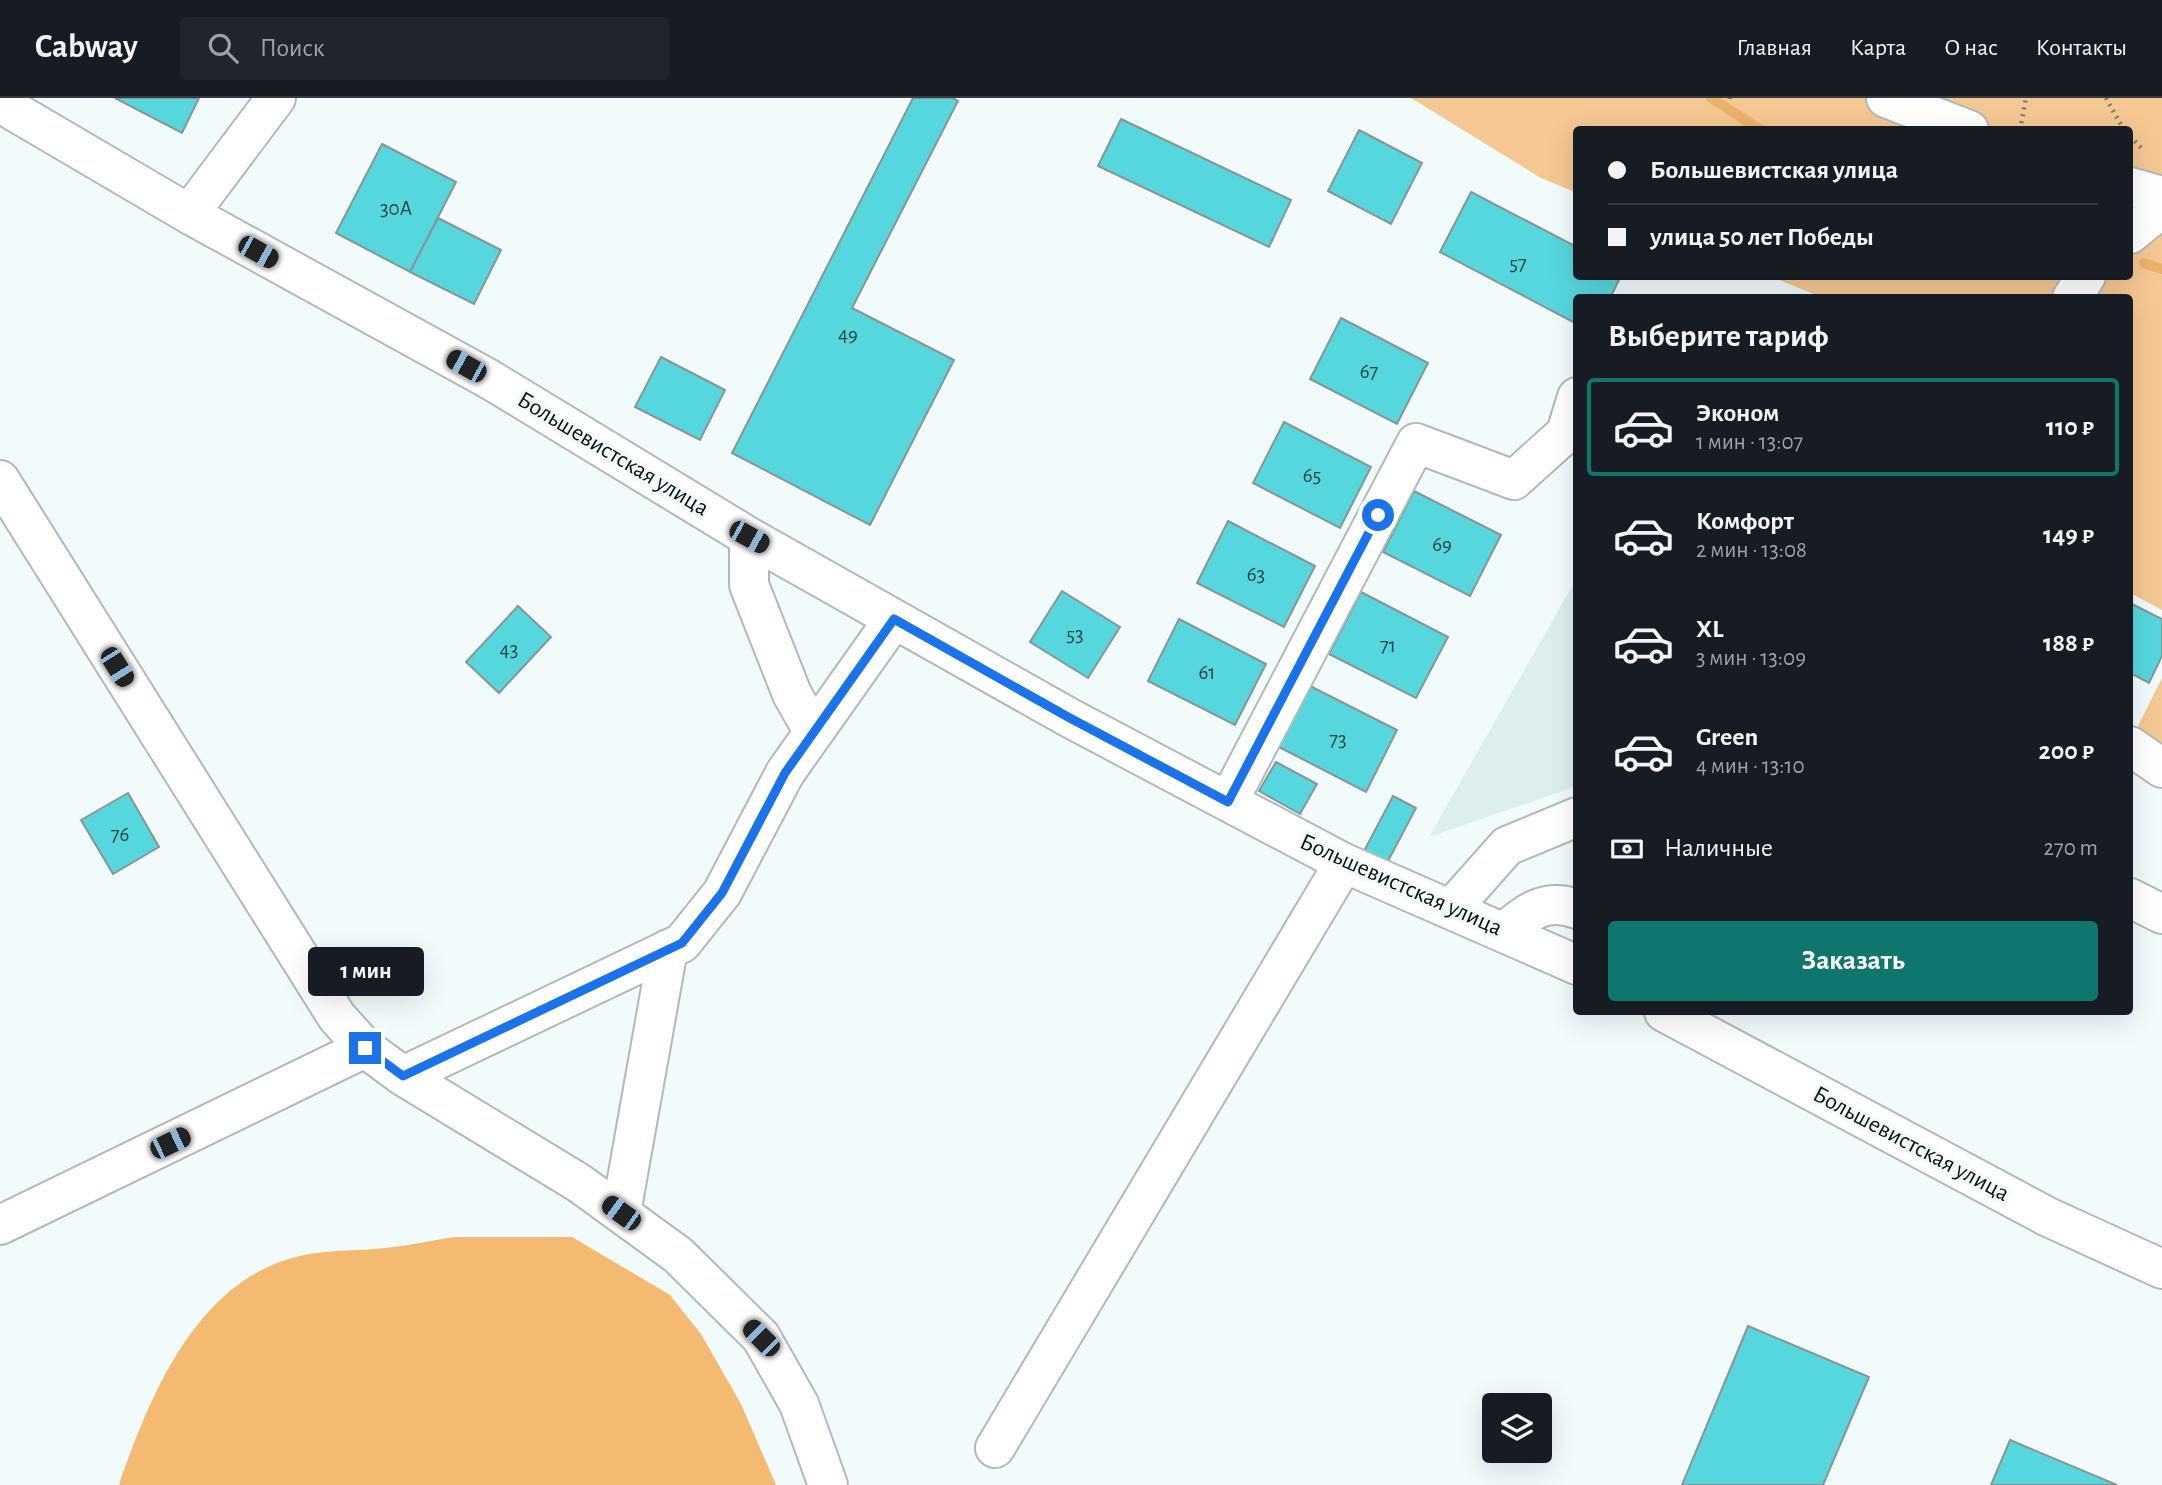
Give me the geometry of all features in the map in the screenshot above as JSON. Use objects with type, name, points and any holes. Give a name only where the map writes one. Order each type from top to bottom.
[{"type":"street","points":[[189,214],[276,98]]},
{"type":"street","points":[[1886,98],[1959,126]]},
{"type":"street","name":"Большевистская улица","points":[[0,103],[189,214],[489,379],[749,537],[894,619],[1075,704],[1228,802],[1344,863],[1573,963]]},
{"type":"street","points":[[2133,188],[2162,196]]},
{"type":"street","points":[[2133,232],[2162,208]]},
{"type":"street","points":[[1228,802],[1416,443],[1514,480],[1566,433],[1573,410]]},
{"type":"street","points":[[0,480],[337,1017],[365,1048],[403,1076],[579,1183],[678,1255],[761,1338],[799,1404],[828,1485]]},
{"type":"street","points":[[749,537],[749,585],[792,694],[813,731]]},
{"type":"street","points":[[403,1076],[682,943],[722,893],[785,773],[894,619]]},
{"type":"street","points":[[2133,748],[2162,768]]},
{"type":"street","points":[[1452,908],[1507,846],[1573,819]]},
{"type":"street","points":[[995,1448],[1344,863]]},
{"type":"street","points":[[2133,900],[2162,914]]},
{"type":"street","points":[[1504,932],[1539,907],[1564,904],[1573,907]]},
{"type":"street","points":[[621,1213],[668,949]]},
{"type":"street","name":"Большевистская улица","points":[[1670,1015],[2048,1217],[2162,1269]]},
{"type":"street","points":[[0,1225],[365,1048]]},
{"type":"path","points":[[2021,126],[2026,98]]},
{"type":"path","points":[[2106,98],[2122,126]]},
{"type":"shaded area","points":[[1411,98],[2162,98],[2162,610],[2133,595],[2133,294],[1814,294],[1779,280],[2133,280],[2133,126],[1573,126],[1573,191],[1541,178]]},
{"type":"shaded area","points":[[1573,585],[1573,787],[1429,837]]},
{"type":"shaded area","points":[[2162,678],[2162,746],[2135,732]]},
{"type":"shaded area","points":[[455,1237],[572,1237],[670,1295],[701,1334],[741,1404],[776,1485],[119,1485],[146,1414],[182,1345],[206,1315],[233,1289],[264,1269],[300,1256],[385,1248]]},
{"type":"building","points":[[115,98],[199,98],[182,133]]},
{"type":"building","points":[[913,98],[953,98],[958,101],[852,308],[954,360],[870,525],[732,453]]},
{"type":"building","points":[[1121,119],[1291,200],[1269,247],[1098,166]]},
{"type":"building","points":[[1359,130],[1422,163],[1391,224],[1328,191]]},
{"type":"building","points":[[382,144],[456,182],[410,272],[336,233]]},
{"type":"building","points":[[1471,192],[1573,245],[1573,280],[1619,280],[1612,294],[1573,294],[1573,322],[1440,252]]},
{"type":"building","points":[[438,218],[501,250],[474,304],[410,272]]},
{"type":"building","points":[[1341,318],[1428,363],[1397,424],[1310,379]]},
{"type":"building","points":[[661,357],[725,390],[700,440],[635,407]]},
{"type":"building","points":[[1284,422],[1371,467],[1340,528],[1253,483]]},
{"type":"building","points":[[1414,491],[1501,535],[1470,596],[1383,552]]},
{"type":"building","points":[[1228,521],[1315,566],[1284,627],[1197,583]]},
{"type":"building","points":[[1062,591],[1120,627],[1088,678],[1030,642]]},
{"type":"building","points":[[1361,592],[1448,637],[1416,698],[1329,654]]},
{"type":"building","points":[[2133,604],[2162,619],[2162,656],[2149,683],[2133,675]]},
{"type":"building","points":[[518,606],[551,637],[499,693],[466,662]]},
{"type":"building","points":[[1179,619],[1266,664],[1235,725],[1148,681]]},
{"type":"building","points":[[1310,686],[1397,730],[1366,792],[1279,747]]},
{"type":"building","points":[[1276,762],[1317,784],[1300,814],[1259,791]]},
{"type":"building","points":[[128,793],[159,847],[113,874],[81,820]]},
{"type":"building","points":[[1393,796],[1416,808],[1387,863],[1364,851]]},
{"type":"building","points":[[1748,1326],[1869,1377],[1823,1485],[1682,1485]]},
{"type":"building","points":[[2010,1440],[2117,1485],[1991,1485]]},
{"type":"waterway","points":[[1711,98],[1755,126]]},
{"type":"waterway","points":[[2144,263],[2162,269]]},
{"type":"route","points":[[365,1048],[403,1076],[682,943],[722,893],[785,773],[894,619],[1068,717],[1228,802],[1378,515]]}]
